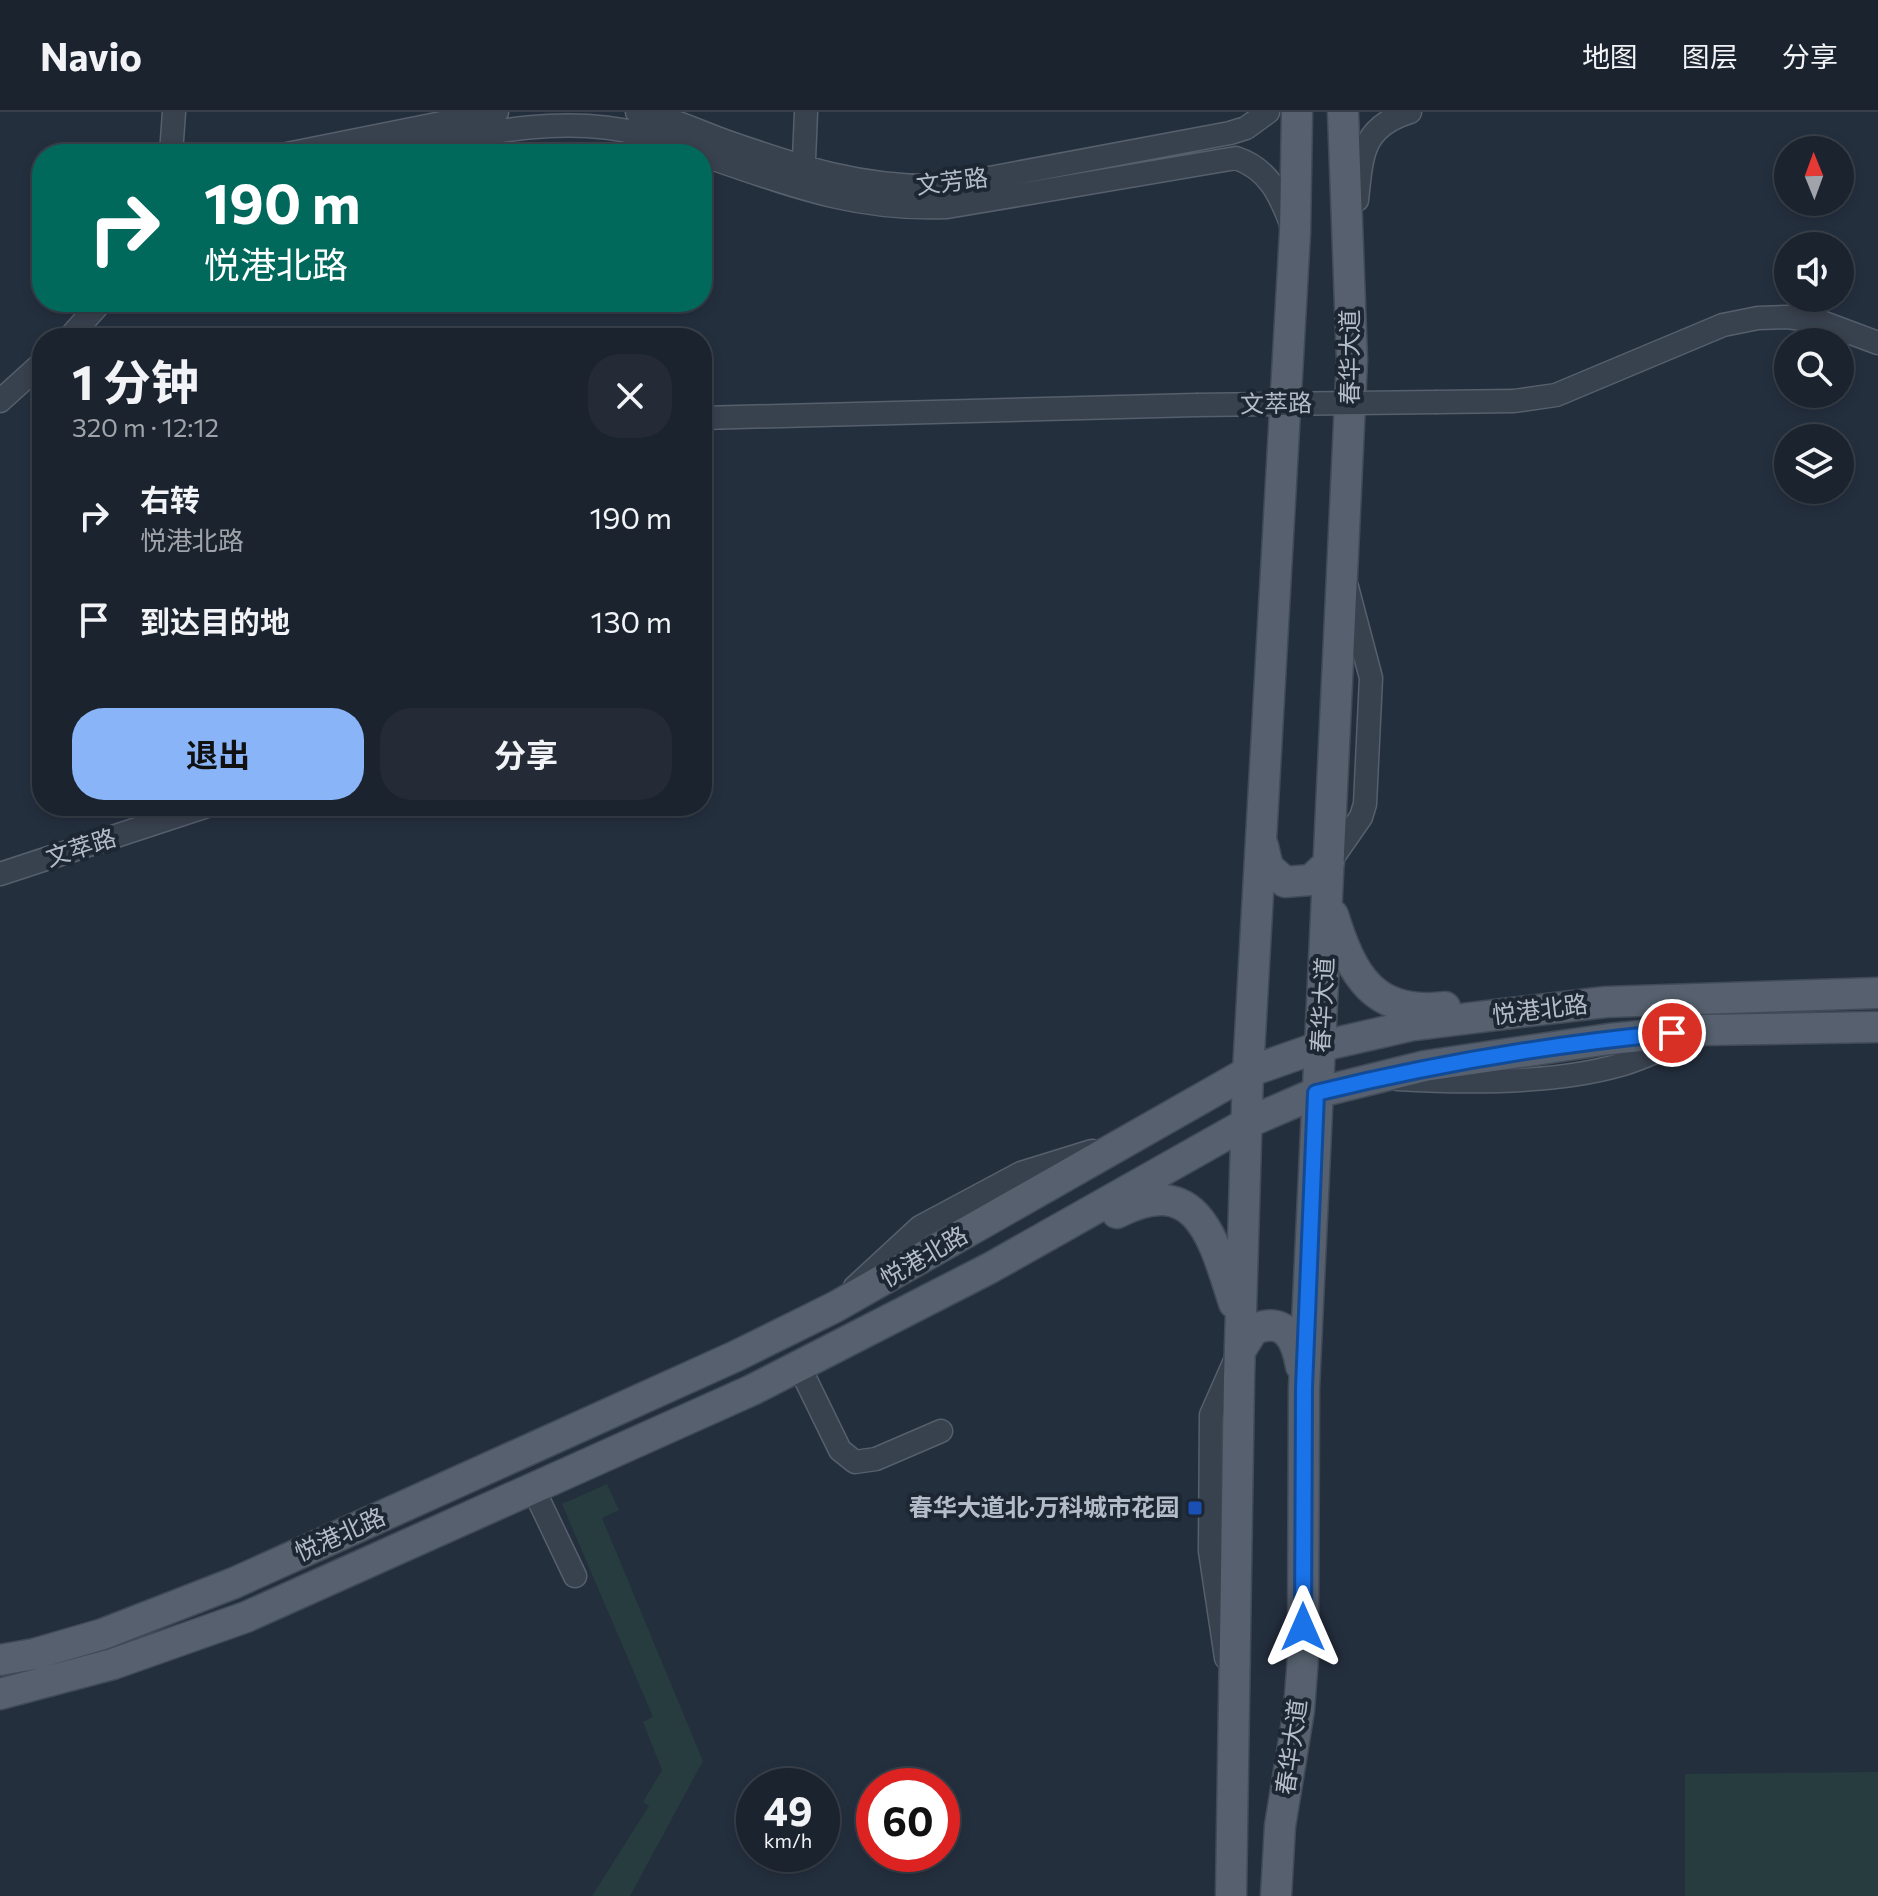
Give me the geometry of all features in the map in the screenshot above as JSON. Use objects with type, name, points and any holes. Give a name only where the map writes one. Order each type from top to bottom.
[{"type":"main road","points":[[1231,1896],[1240,1337],[1248,1072],[1295,232],[1297,112]]},
{"type":"main road","name":"春华大道","points":[[1276,1896],[1280,1826],[1299,1710],[1303,1657],[1304,1388],[1352,360],[1343,112]]},
{"type":"main road","points":[[1261,836],[1268,867],[1285,882],[1311,880],[1329,863]]},
{"type":"main road","points":[[1328,899],[1352,964],[1367,987],[1383,1000],[1430,1009],[1534,995],[1606,1002]]},
{"type":"main road","name":"悦港北路","points":[[0,1660],[34,1654],[103,1634],[234,1583],[736,1356],[835,1307],[1248,1072],[1322,1046],[1414,1025],[1606,1002],[1878,993]]},
{"type":"main road","name":"悦港北路","points":[[0,1694],[179,1643],[246,1617],[533,1488],[799,1366],[990,1268],[1247,1123],[1316,1093],[1519,1050],[1704,1030],[1878,1027]]},
{"type":"main road","points":[[990,1268],[1055,1246],[1136,1203],[1172,1201],[1189,1208],[1211,1236],[1240,1337]]},
{"type":"main road","points":[[1240,1337],[1263,1325],[1277,1325],[1289,1331],[1298,1346],[1304,1388]]},
{"type":"street","points":[[172,144],[174,112]]},
{"type":"street","points":[[337,144],[497,112]]},
{"type":"street","name":"文芳路","points":[[637,112],[862,205],[905,209],[947,207],[1236,158],[1253,164],[1267,176],[1278,192],[1295,232]]},
{"type":"street","points":[[803,179],[806,112]]},
{"type":"street","name":"文芳路","points":[[712,157],[803,179],[904,187],[947,186],[1230,133],[1246,128],[1268,112]]},
{"type":"street","points":[[1349,269],[1365,147],[1378,127],[1410,112]]},
{"type":"street","name":"文芳路","points":[[433,144],[487,133],[561,126],[641,134],[671,144]]},
{"type":"street","points":[[78,328],[92,312]]},
{"type":"street","name":"文萃路","points":[[712,418],[1196,405],[1514,401],[1556,395],[1723,325],[1758,318],[1819,321],[1878,343]]},
{"type":"street","points":[[0,401],[32,372]]},
{"type":"street","name":"文萃路","points":[[0,874],[177,816]]},
{"type":"street","points":[[799,1366],[840,1450],[855,1462],[876,1459],[941,1431]]},
{"type":"street","points":[[533,1488],[575,1576]]},
{"type":"green space","points":[[607,1484],[619,1510],[602,1518],[703,1761],[630,1896],[592,1896],[649,1806],[643,1802],[662,1770],[643,1722],[653,1717],[562,1504]]},
{"type":"green space","points":[[1878,1772],[1878,1896],[1685,1896],[1685,1774]]},
{"type":"place","name":"春华大道北·万科城市花园","points":[[1195,1508]]},
{"type":"route","points":[[1303,1627],[1304,1388],[1316,1093],[1425,1066],[1519,1050],[1672,1033]]}]
